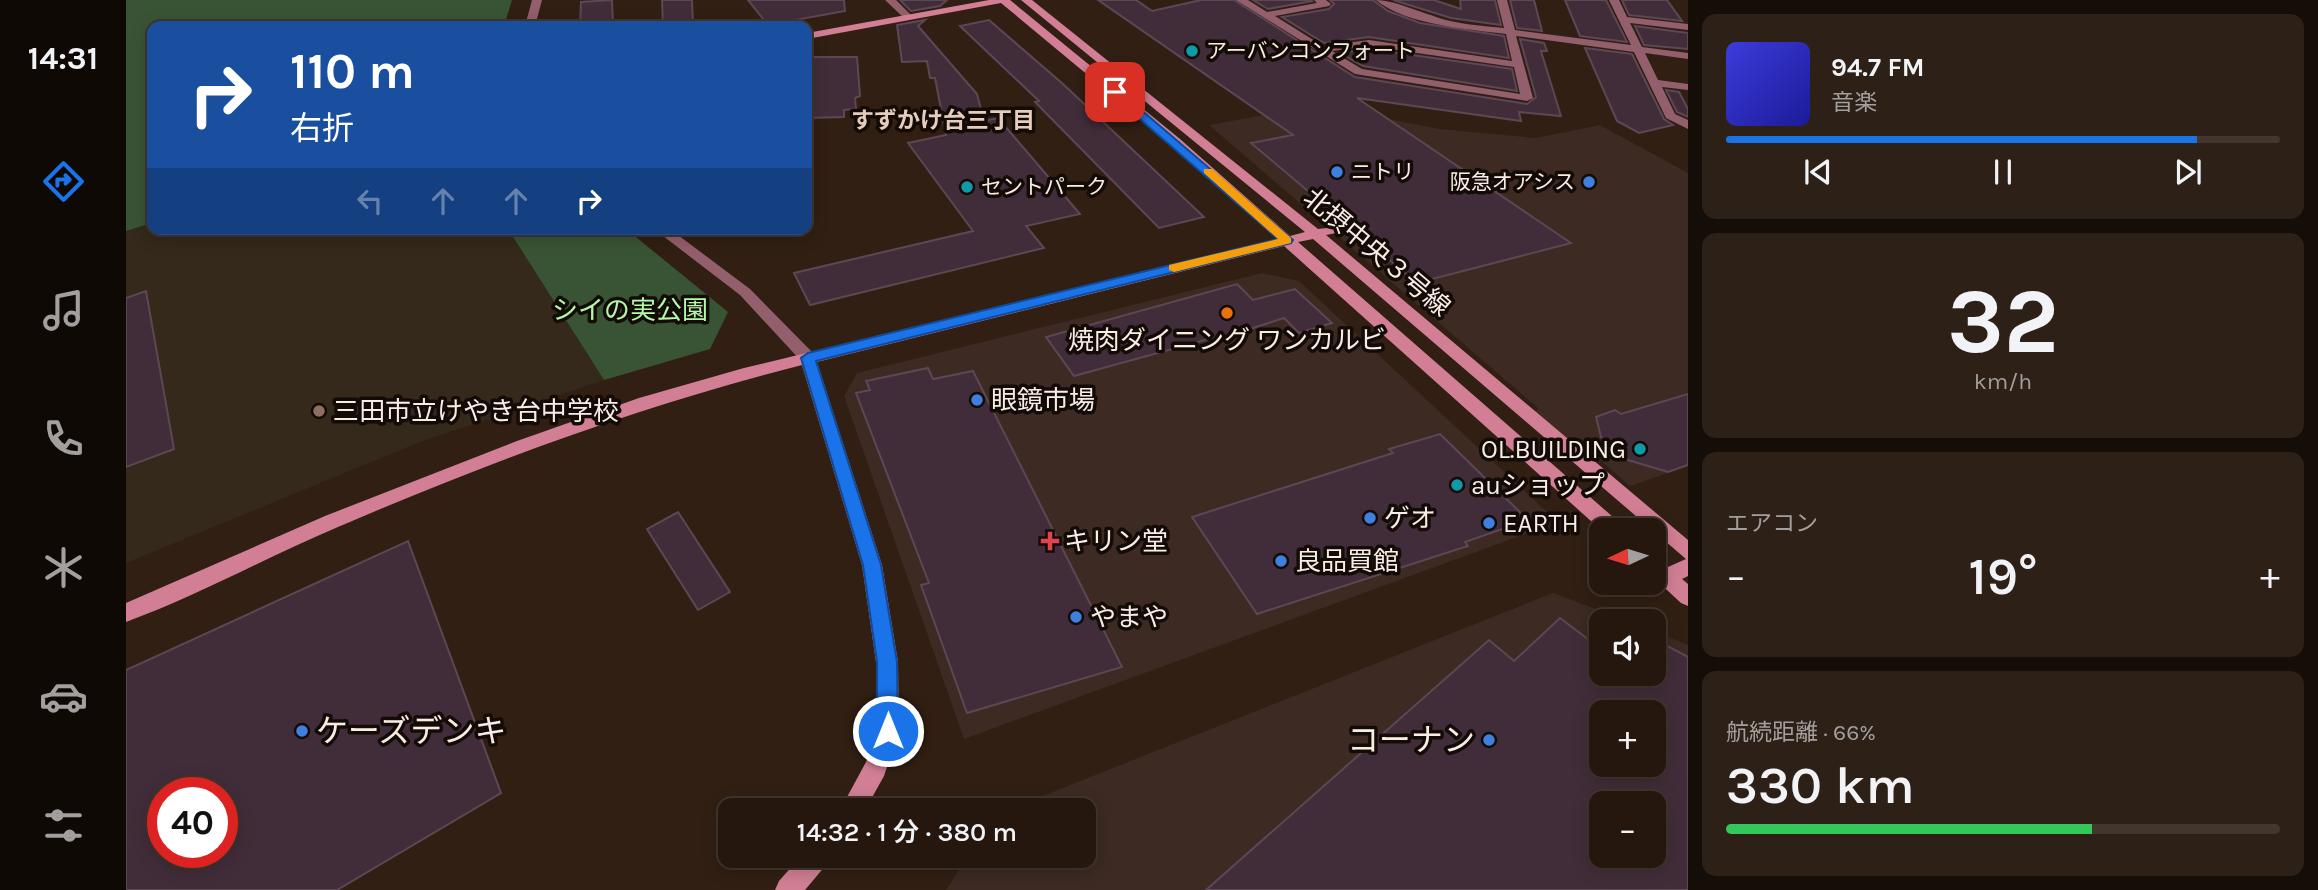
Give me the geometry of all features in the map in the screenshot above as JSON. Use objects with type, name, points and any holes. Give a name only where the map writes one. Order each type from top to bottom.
[{"type":"street","points":[[531,21],[537,0]]},
{"type":"street","points":[[890,0],[908,17]]},
{"type":"street","points":[[812,35],[1004,0]]},
{"type":"street","name":"北摂中央３号線","points":[[1004,0],[1176,142],[1600,518]]},
{"type":"street","name":"北摂中央３号線","points":[[1026,0],[1323,231],[1688,552]]},
{"type":"street","points":[[1241,0],[1359,72],[1527,98],[1502,0]]},
{"type":"street","points":[[1266,15],[1326,4],[1319,0]]},
{"type":"street","points":[[1381,0],[1400,10],[1451,24],[1688,56]]},
{"type":"street","points":[[1614,0],[1670,116],[1688,125]]},
{"type":"street","points":[[1622,19],[1688,27]]},
{"type":"street","points":[[1322,50],[1369,43],[1519,65]]},
{"type":"street","points":[[1653,83],[1688,87]]},
{"type":"street","points":[[1670,116],[1688,119]]},
{"type":"street","points":[[126,613],[332,522],[523,446],[645,402],[808,358],[1323,231]]},
{"type":"street","points":[[669,235],[745,292],[808,358],[872,565],[887,662],[888,731],[876,768],[859,798]]},
{"type":"street","points":[[1666,571],[1688,567]]},
{"type":"street","points":[[1666,577],[1688,597]]},
{"type":"street","points":[[788,890],[807,868]]},
{"type":"shaded area","points":[[1319,105],[1439,129],[1536,138],[1600,125],[1688,173],[1688,466],[1630,486],[1576,439],[1563,444],[1527,414],[1539,409],[1209,125]]},
{"type":"shaded area","name":"三田市立けやき台中学校","points":[[147,225],[147,235],[512,235],[604,380],[420,442],[126,563],[126,231]]},
{"type":"shaded area","points":[[1262,273],[1299,281],[1558,522],[964,739],[844,396],[857,373]]},
{"type":"shaded area","points":[[1553,593],[1596,609],[1589,609],[1589,686],[1666,686],[1666,636],[1688,645],[1688,890],[946,890],[960,868],[1096,868],[1096,798],[1038,798]]},
{"type":"green space","points":[[126,0],[512,0],[506,21],[147,21],[147,225],[126,231]]},
{"type":"green space","name":"シイの実公園","points":[[512,235],[633,235],[728,312],[710,349],[604,380]]},
{"type":"building","points":[[612,0],[613,21],[580,21],[581,2]]},
{"type":"building","points":[[662,0],[692,0],[693,21],[663,21]]},
{"type":"building","points":[[748,0],[844,0],[845,11],[790,21],[765,21]]},
{"type":"building","points":[[900,0],[947,0],[940,6],[911,11]]},
{"type":"building","points":[[1098,0],[1136,0],[1152,11],[1201,0],[1234,0],[1355,77],[1527,104],[1536,97],[1520,39],[1544,43],[1547,51],[1541,51],[1561,116],[1519,112],[1521,121],[1357,98],[1571,243],[1417,283],[1251,143],[1293,135]]},
{"type":"building","points":[[1253,0],[1311,0],[1312,1],[1268,9]]},
{"type":"building","points":[[1330,0],[1373,0],[1388,11],[1420,23],[1504,36],[1509,58],[1369,37],[1324,43],[1282,17],[1329,9],[1334,4]]},
{"type":"building","points":[[1393,0],[1434,0],[1461,9],[1460,0],[1495,0],[1501,25],[1451,18]]},
{"type":"building","points":[[1510,0],[1534,0],[1542,31],[1517,28]]},
{"type":"building","points":[[1565,0],[1606,0],[1627,42],[1580,36]]},
{"type":"building","points":[[1622,0],[1667,0],[1682,21],[1629,15]]},
{"type":"building","points":[[925,20],[918,26],[977,94],[984,121],[998,118],[1080,214],[1026,226],[1044,248],[810,305],[794,273],[973,231],[908,143],[946,135],[935,78],[930,78],[927,61],[902,62],[897,25]]},
{"type":"building","name":"セントパーク","points":[[989,20],[1063,84],[1204,217],[1159,228],[1035,102],[1039,101],[960,26]]},
{"type":"building","points":[[1635,26],[1688,33],[1688,49],[1644,45]]},
{"type":"building","points":[[1585,48],[1632,54],[1664,119],[1673,125],[1639,133],[1617,121]]},
{"type":"building","points":[[1369,49],[1512,69],[1517,91],[1363,66],[1340,53]]},
{"type":"building","points":[[812,57],[857,57],[860,96],[855,98],[856,109],[844,110],[844,117],[812,118]]},
{"type":"building","points":[[1666,90],[1679,92],[1688,109],[1688,117],[1677,112]]},
{"type":"building","points":[[1237,284],[1253,300],[1295,289],[1332,323],[1299,333],[1284,318],[1225,337],[1223,335],[1074,376],[1046,337]]},
{"type":"building","points":[[146,291],[174,449],[126,467],[126,298]]},
{"type":"building","points":[[928,368],[933,379],[973,371],[1122,667],[967,713],[921,585],[929,583],[856,393],[870,390],[866,381]]},
{"type":"building","points":[[1688,394],[1688,465],[1668,472],[1628,460],[1601,437],[1596,417],[1615,410],[1621,414]]},
{"type":"building","points":[[1440,434],[1528,520],[1465,542],[1468,546],[1257,614],[1192,517],[1393,453],[1389,449]]},
{"type":"building","points":[[678,512],[730,592],[698,610],[647,529]]},
{"type":"building","name":"ケーズデンキ","points":[[408,541],[501,793],[337,890],[126,890],[126,670]]},
{"type":"building","name":"コーナン","points":[[1560,618],[1589,640],[1589,686],[1666,686],[1666,645],[1688,657],[1688,890],[1206,890],[1489,640],[1514,661]]},
{"type":"slow traffic","points":[[1174,268],[1287,240],[1208,171]]},
{"type":"place","name":"アーバンコンフォート","points":[[1192,51]]},
{"type":"place","name":"ニトリ","points":[[1337,172]]},
{"type":"place","name":"阪急オアシス","points":[[1589,182]]},
{"type":"place","name":"セントパーク","points":[[967,187]]},
{"type":"place","name":"焼肉ダイニング ワンカルビ","points":[[1227,313]]},
{"type":"place","name":"眼鏡市場","points":[[977,400]]},
{"type":"place","name":"三田市立けやき台中学校","points":[[319,411]]},
{"type":"place","name":"OL.BUILDING","points":[[1640,449]]},
{"type":"place","name":"auショップ","points":[[1457,485]]},
{"type":"place","name":"ゲオ","points":[[1370,518]]},
{"type":"place","name":"EARTH","points":[[1489,523]]},
{"type":"place","name":"キリン堂","points":[[1050,541]]},
{"type":"place","name":"良品買館","points":[[1281,561]]},
{"type":"place","name":"やまや","points":[[1076,617]]},
{"type":"place","name":"ケーズデンキ","points":[[302,731]]},
{"type":"place","name":"コーナン","points":[[1489,740]]},
{"type":"district","name":"すずかけ台三丁目","points":[[943,120]]},
{"type":"route","points":[[888,731],[887,662],[872,565],[808,358],[1287,240],[1115,92]]}]
